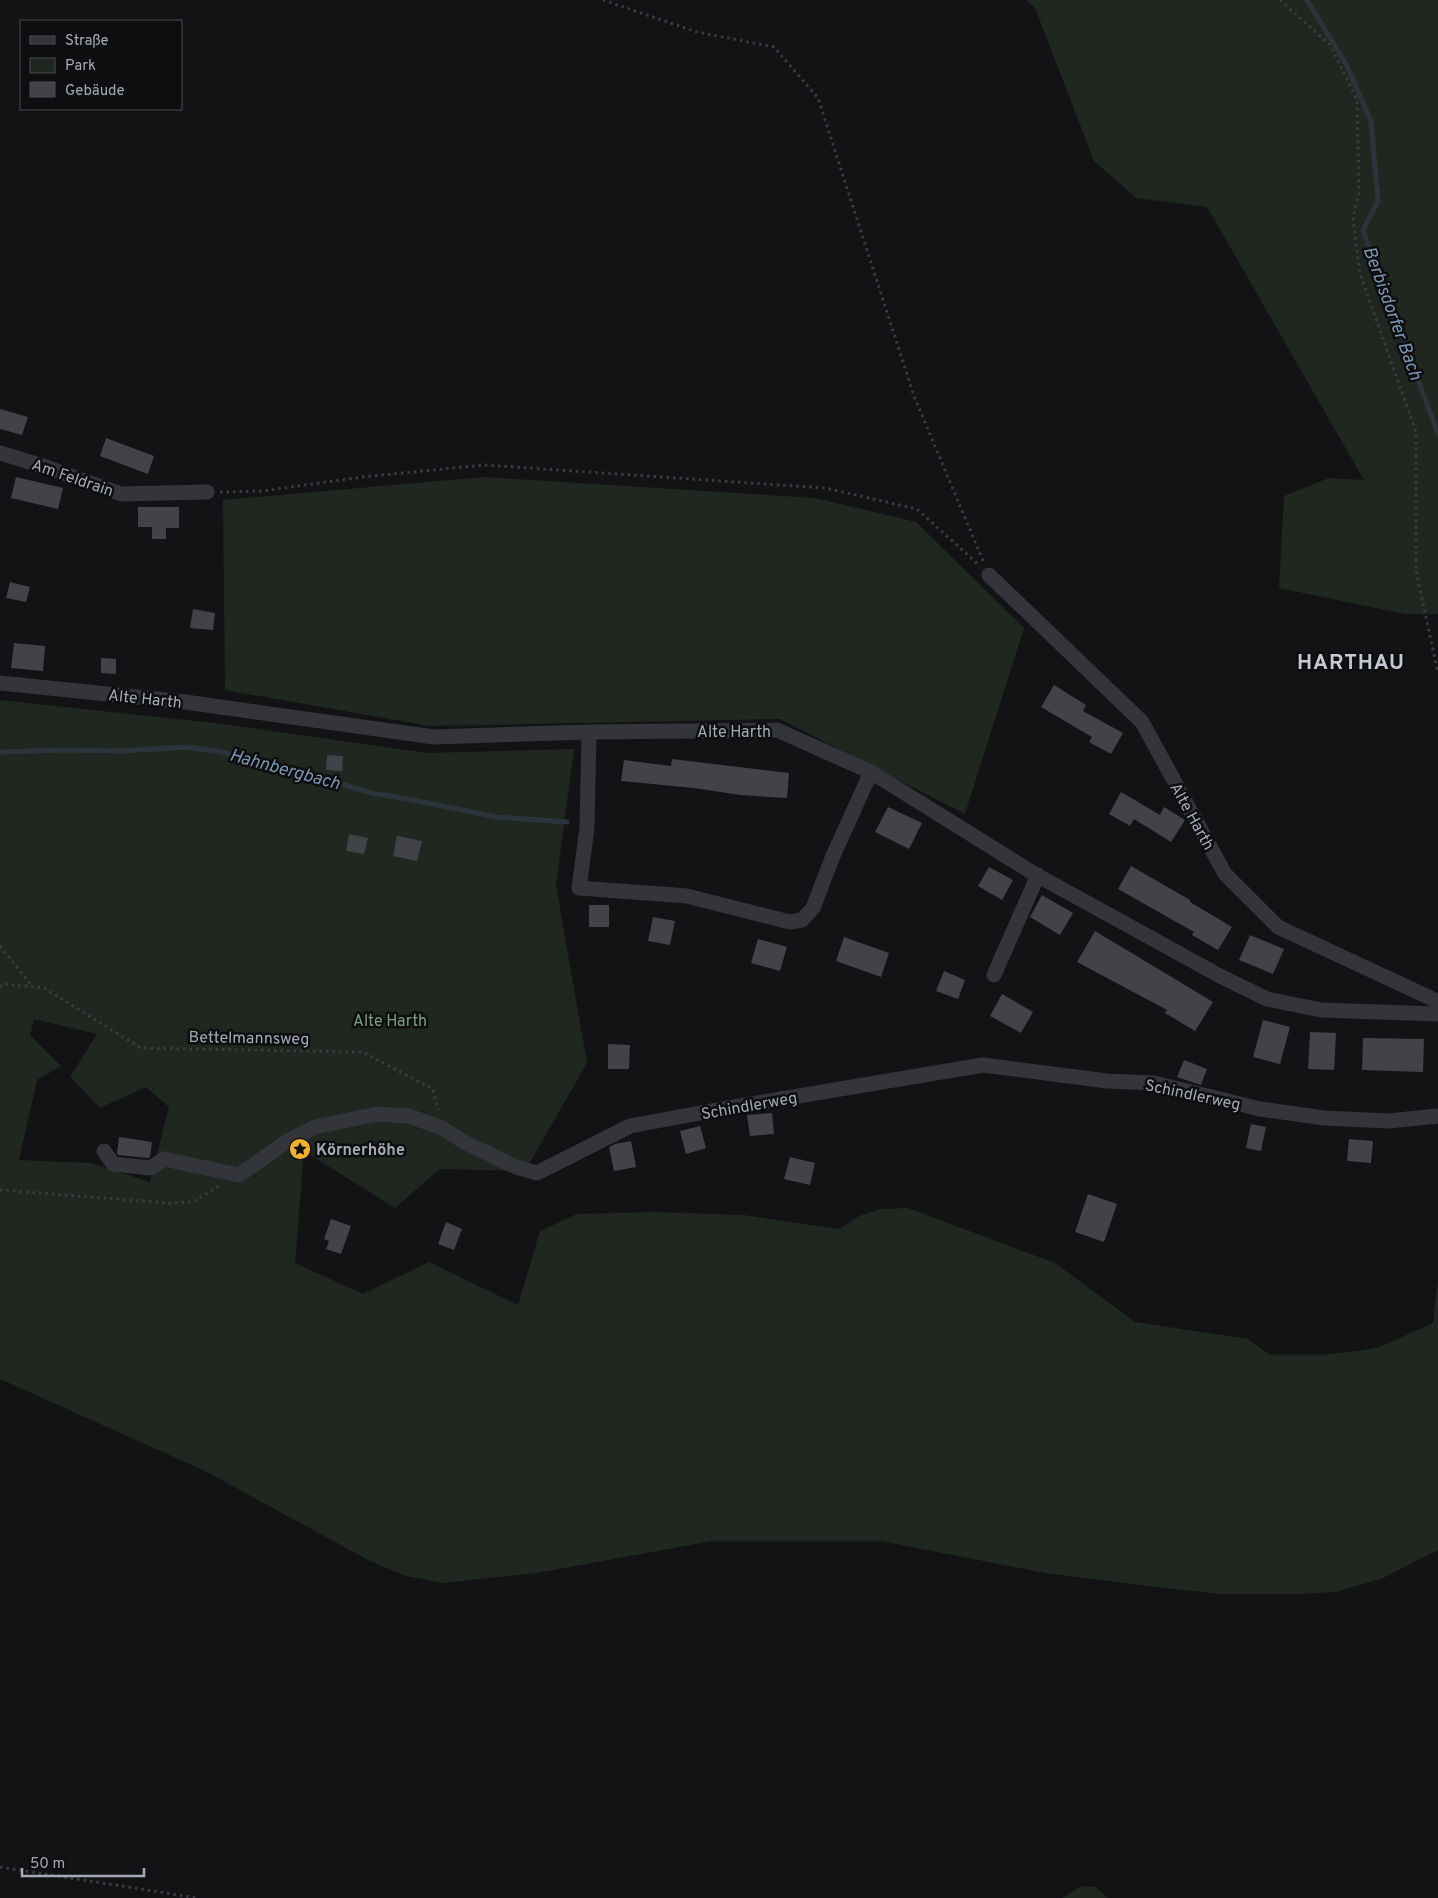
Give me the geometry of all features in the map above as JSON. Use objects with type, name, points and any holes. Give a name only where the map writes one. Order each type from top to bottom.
[{"type":"street","name":"Am Feldrain","points":[[0,454],[46,467],[121,494],[207,492]]},
{"type":"street","name":"Alte Harth","points":[[989,575],[1142,722],[1225,874],[1278,927],[1438,1003]]},
{"type":"street","name":"Alte Harth","points":[[0,682],[184,702],[434,738],[589,732],[777,730],[871,772],[1038,875],[1220,976],[1267,999],[1321,1010],[1438,1014]]},
{"type":"street","points":[[589,732],[587,828],[579,888],[687,896],[790,922],[802,920],[813,908],[833,856],[871,772]]},
{"type":"street","points":[[994,975],[1038,875]]},
{"type":"street","name":"Schindlerweg","points":[[240,1175],[286,1142],[315,1127],[377,1114],[409,1116],[442,1128],[464,1142],[516,1167],[538,1173],[630,1126],[983,1065],[1107,1081],[1154,1083],[1260,1109],[1324,1118],[1388,1121],[1438,1116]]},
{"type":"street","points":[[104,1151],[113,1164],[150,1168],[164,1159],[240,1175]]},
{"type":"path","points":[[602,0],[697,32],[774,47],[818,98],[914,396],[989,575]]},
{"type":"path","points":[[1280,0],[1330,45],[1357,100],[1359,193],[1353,218],[1360,274],[1416,432],[1416,572],[1438,674]]},
{"type":"path","points":[[207,492],[262,491],[362,477],[484,465],[825,488],[917,509],[989,575]]},
{"type":"path","points":[[0,946],[32,986]]},
{"type":"path","points":[[0,987],[3,984],[32,986]]},
{"type":"path","name":"Bettelmannsweg","points":[[32,986],[44,988],[141,1048],[362,1052],[433,1089],[442,1128]]},
{"type":"path","points":[[0,1190],[168,1203],[193,1202],[240,1175]]},
{"type":"path","points":[[0,1867],[198,1898]]},
{"type":"green space","points":[[1026,0],[1438,0],[1438,614],[1405,614],[1279,588],[1284,496],[1329,478],[1364,480],[1207,207],[1136,198],[1094,161],[1035,8]]},
{"type":"green space","points":[[484,477],[815,498],[916,522],[1024,628],[965,814],[780,719],[429,726],[225,690],[223,500]]},
{"type":"green space","points":[[0,700],[223,724],[427,753],[574,749],[556,885],[587,1063],[525,1171],[440,1169],[395,1208],[304,1151],[295,1263],[363,1294],[429,1262],[518,1305],[540,1231],[577,1214],[654,1212],[744,1215],[839,1229],[859,1216],[881,1209],[908,1208],[1055,1263],[1135,1322],[1248,1339],[1270,1355],[1320,1355],[1380,1347],[1433,1323],[1438,1277],[1438,1550],[1383,1578],[1336,1592],[1300,1594],[1221,1594],[1045,1573],[881,1541],[712,1541],[537,1573],[443,1583],[406,1576],[370,1561],[205,1471],[0,1379]],"holes":[[[34,1019],[97,1034],[70,1077],[100,1108],[146,1087],[169,1107],[150,1182],[91,1163],[19,1160],[37,1080],[61,1066],[30,1035]]]},
{"type":"green space","points":[[1081,1886],[1095,1887],[1108,1898],[1061,1898]]},
{"type":"building","points":[[0,409],[28,417],[22,435],[0,429]]},
{"type":"building","points":[[106,438],[154,456],[148,474],[100,456]]},
{"type":"building","points":[[16,477],[63,488],[58,509],[11,498]]},
{"type":"building","points":[[138,507],[179,507],[179,528],[166,528],[166,539],[152,539],[152,527],[138,527]]},
{"type":"building","points":[[10,582],[30,587],[26,602],[6,598]]},
{"type":"building","points":[[193,609],[215,613],[213,630],[190,628]]},
{"type":"building","points":[[14,643],[45,646],[43,671],[11,668]]},
{"type":"building","points":[[101,658],[116,659],[116,674],[101,673]]},
{"type":"building","points":[[1054,685],[1086,705],[1083,711],[1123,733],[1111,754],[1089,742],[1092,737],[1041,707]]},
{"type":"building","points":[[327,755],[343,756],[342,771],[326,770]]},
{"type":"building","points":[[672,759],[789,773],[787,798],[740,795],[694,788],[621,781],[624,760],[671,766]]},
{"type":"building","points":[[1121,792],[1160,815],[1164,807],[1185,820],[1171,842],[1134,819],[1130,826],[1109,814]]},
{"type":"building","points":[[888,807],[922,823],[909,849],[875,832]]},
{"type":"building","points":[[349,834],[368,838],[364,854],[346,851]]},
{"type":"building","points":[[397,836],[422,841],[417,861],[393,856]]},
{"type":"building","points":[[1131,866],[1232,927],[1218,950],[1192,935],[1194,932],[1118,889]]},
{"type":"building","points":[[989,867],[1013,880],[1002,900],[978,886]]},
{"type":"building","points":[[1042,895],[1073,913],[1060,935],[1030,917]]},
{"type":"building","points":[[589,905],[609,905],[609,927],[589,927]]},
{"type":"building","points":[[653,917],[675,921],[670,945],[648,941]]},
{"type":"building","points":[[1095,931],[1213,1002],[1195,1031],[1165,1013],[1167,1010],[1077,962]]},
{"type":"building","points":[[1250,935],[1284,949],[1273,974],[1239,960]]},
{"type":"building","points":[[844,937],[889,953],[881,977],[836,961]]},
{"type":"building","points":[[758,939],[787,947],[780,971],[751,963]]},
{"type":"building","points":[[944,971],[965,980],[958,999],[936,991]]},
{"type":"building","points":[[1002,994],[1033,1012],[1021,1033],[990,1016]]},
{"type":"building","points":[[1263,1020],[1290,1027],[1280,1064],[1253,1057]]},
{"type":"building","points":[[1310,1032],[1336,1033],[1334,1070],[1308,1069]]},
{"type":"building","points":[[1363,1038],[1424,1039],[1423,1072],[1362,1070]]},
{"type":"building","points":[[608,1044],[630,1045],[629,1069],[608,1069]]},
{"type":"building","points":[[1184,1060],[1207,1069],[1201,1085],[1177,1077]]},
{"type":"building","points":[[772,1113],[774,1134],[750,1136],[747,1115]]},
{"type":"building","points":[[1251,1124],[1266,1127],[1261,1151],[1246,1148]]},
{"type":"building","points":[[700,1126],[706,1148],[686,1154],[680,1131]]},
{"type":"building","points":[[119,1137],[152,1142],[150,1157],[118,1155]]},
{"type":"building","points":[[1349,1139],[1373,1141],[1371,1163],[1347,1161]]},
{"type":"building","points":[[631,1141],[636,1167],[614,1171],[609,1147]]},
{"type":"building","points":[[790,1157],[815,1163],[810,1185],[784,1179]]},
{"type":"building","points":[[1088,1194],[1117,1204],[1104,1242],[1075,1232]]},
{"type":"building","points":[[331,1219],[351,1226],[341,1254],[326,1249],[329,1241],[324,1239]]},
{"type":"building","points":[[446,1222],[462,1229],[454,1250],[438,1244]]},
{"type":"waterway","name":"Berbisdorfer Bach","points":[[1307,0],[1346,64],[1371,121],[1378,201],[1363,230],[1438,434]]},
{"type":"waterway","name":"Hahnbergbach","points":[[0,752],[123,751],[185,747],[217,751],[264,761],[372,793],[496,817],[567,822]]},
{"type":"place","name":"Körnerhöhe","points":[[300,1149]]},
{"type":"district","name":"HARTHAU","points":[[1351,662]]}]
